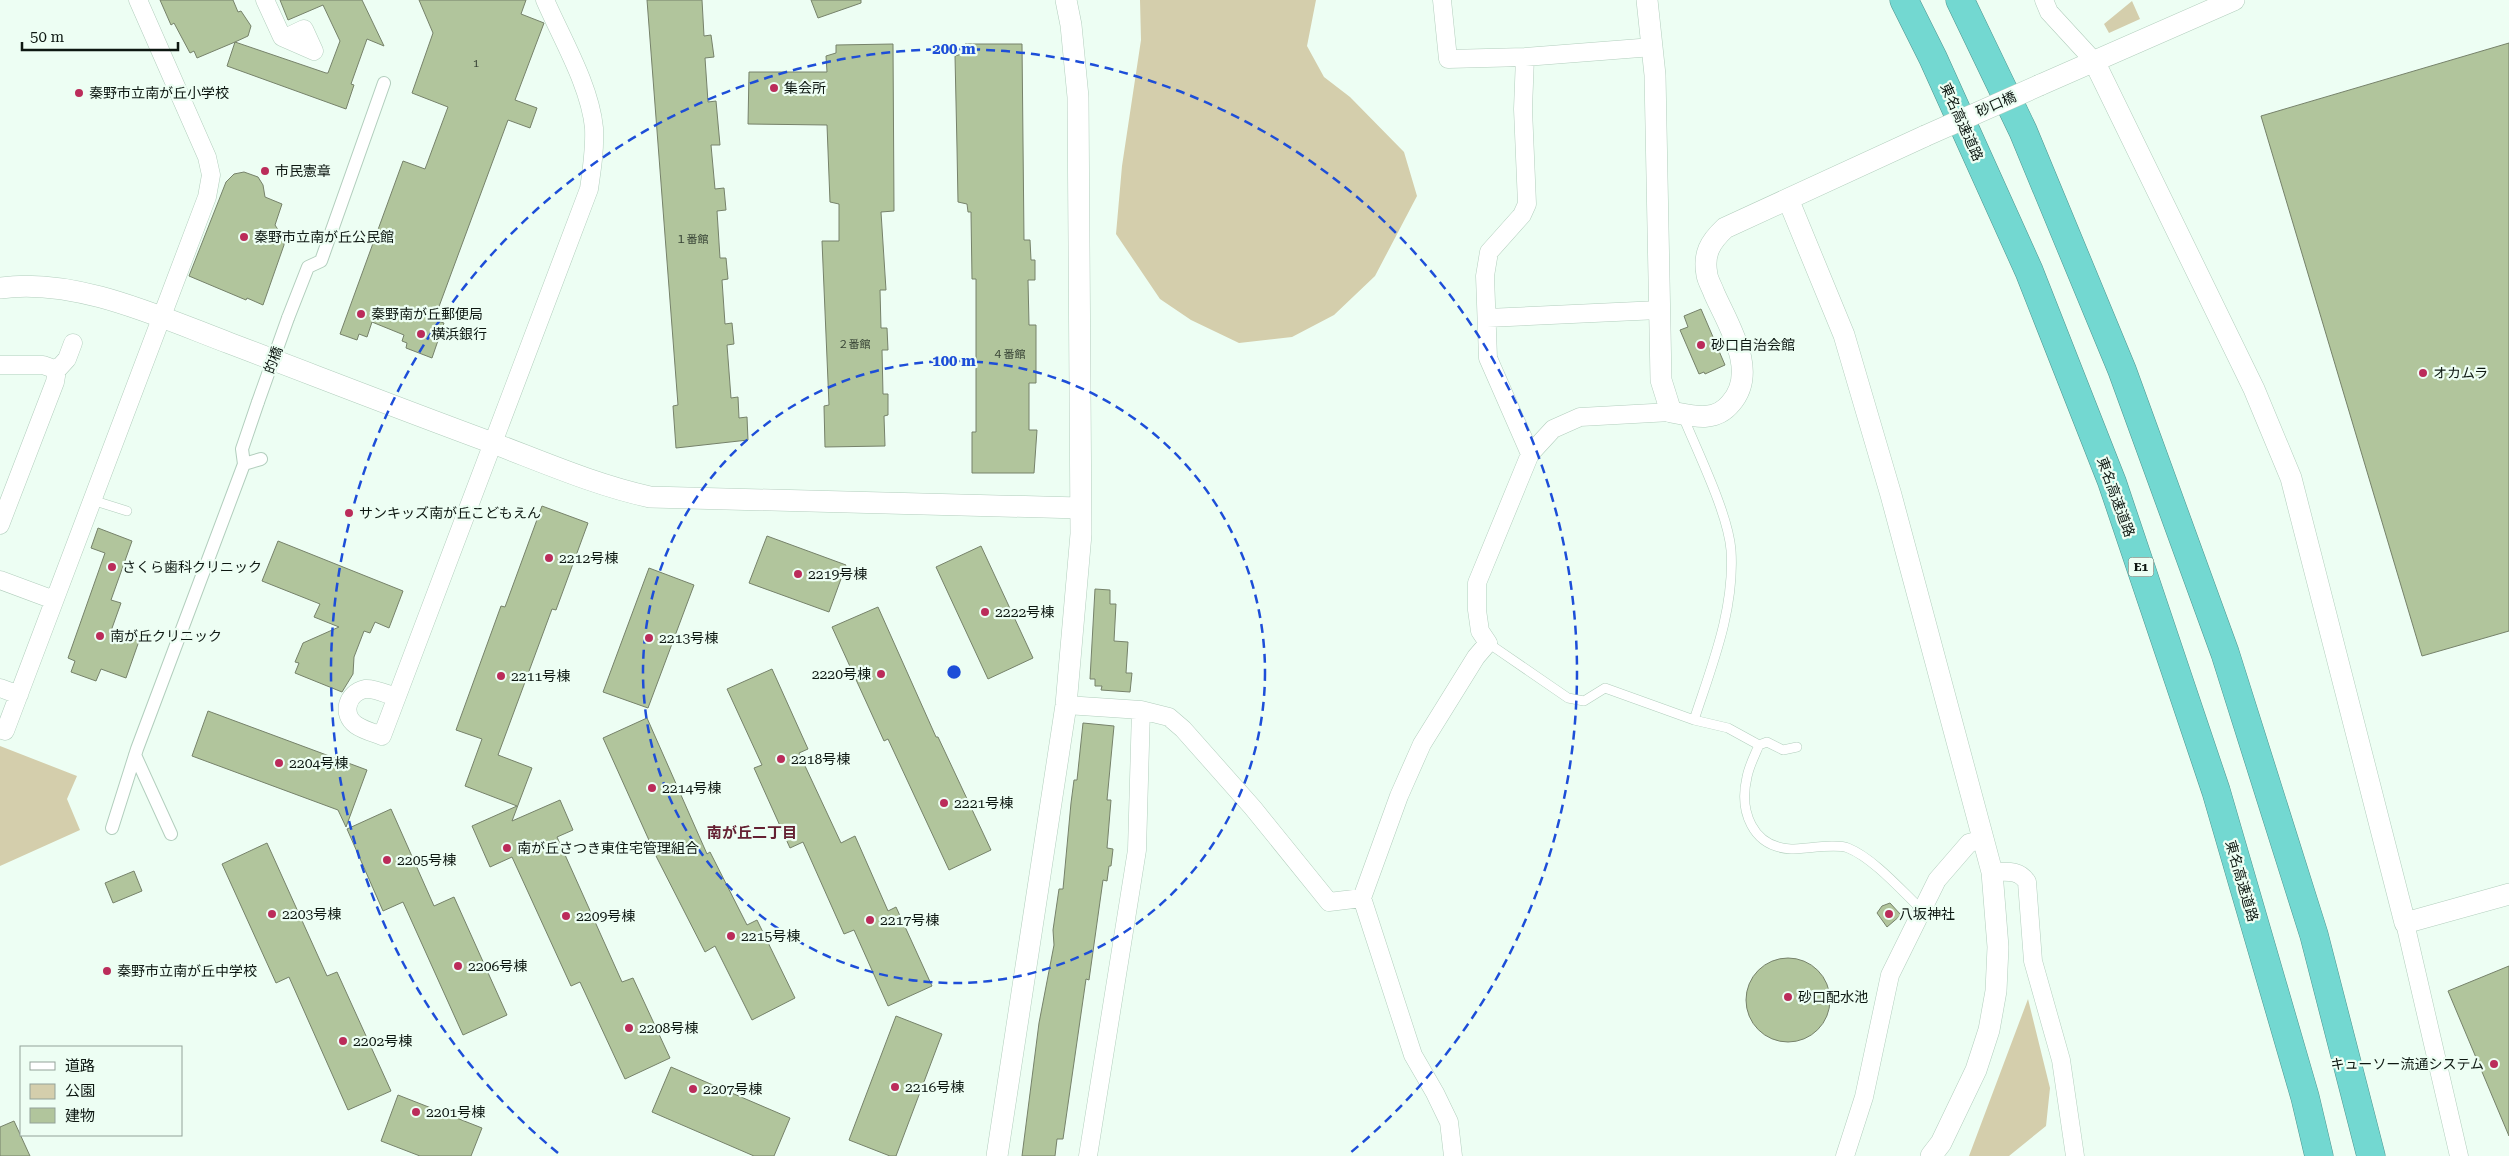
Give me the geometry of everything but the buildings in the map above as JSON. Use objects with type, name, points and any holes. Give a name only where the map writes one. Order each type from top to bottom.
[{"type":"highway","name":"東名高速道路","points":[[1904,0],[1933,58],[2029,271],[2112,482],[2216,791],[2305,1097],[2319,1156]]},
{"type":"highway","points":[[1960,0],[2023,131],[2122,370],[2225,652],[2314,935],[2371,1156]]},
{"type":"street","points":[[0,729],[5,731],[207,197],[211,174],[207,157],[138,0]]},
{"type":"street","points":[[265,0],[282,37],[285,38]]},
{"type":"street","points":[[396,697],[491,442],[589,189],[594,154],[594,127],[583,88],[545,0]]},
{"type":"street","points":[[997,1156],[1066,705],[1080,534],[1078,97],[1071,25],[1066,0]]},
{"type":"street","points":[[1442,0],[1448,58],[1525,57],[1652,47]]},
{"type":"street","points":[[1453,1156],[1448,1122],[1435,1093],[1413,1055],[1362,898],[1398,796],[1422,744],[1476,657],[1488,643],[1480,631],[1477,610],[1477,583],[1530,454],[1553,429],[1580,417],[1676,413],[1661,380],[1656,75],[1647,0]]},
{"type":"street","points":[[2044,0],[2049,12],[2094,61],[2254,389],[2291,478],[2405,923],[2459,1156]]},
{"type":"street","name":"砂口橋","points":[[1676,413],[1704,418],[1726,410],[1739,394],[1743,374],[1742,356],[1707,276],[1707,256],[1711,242],[1725,228],[1925,136],[2234,0]]},
{"type":"street","points":[[1525,57],[1523,109],[1527,204],[1522,215],[1489,252],[1485,276],[1488,358],[1530,454]]},
{"type":"street","name":"的橋","points":[[112,828],[135,754],[244,464],[242,450],[288,318],[308,267],[321,261],[384,83]]},
{"type":"street","points":[[1788,199],[1844,335],[1891,495],[1992,872],[1998,947],[1996,991],[1989,1030],[1976,1070],[1941,1143],[1931,1156]]},
{"type":"street","points":[[0,288],[14,286],[60,289],[110,301],[162,317],[619,490],[650,497],[702,500],[1080,508]]},
{"type":"street","points":[[1487,318],[1659,310]]},
{"type":"street","points":[[0,525],[57,370],[67,359],[73,343]]},
{"type":"street","points":[[0,365],[43,365],[57,370]]},
{"type":"street","points":[[244,464],[261,459]]},
{"type":"street","points":[[0,580],[54,600]]},
{"type":"street","points":[[0,688],[19,695]]},
{"type":"street","points":[[1066,705],[1141,710],[1169,718],[1183,729],[1253,808],[1329,902],[1362,898]]},
{"type":"street","points":[[1088,1156],[1137,850],[1141,710]]},
{"type":"street","points":[[135,754],[171,834]]},
{"type":"street","points":[[1845,1156],[1864,1096],[1890,974],[1937,880],[1962,849],[1969,844],[1984,839]]},
{"type":"street","points":[[1992,872],[2016,873],[2022,875],[2027,882],[2033,960],[2061,1060],[2075,1156]]},
{"type":"street","points":[[2405,923],[2509,894]]},
{"type":"lane","points":[[1676,413],[1722,514],[1731,549],[1730,595],[1720,643],[1694,720]]},
{"type":"lane","points":[[92,500],[127,511]]},
{"type":"lane","points":[[1488,643],[1568,698],[1584,701],[1605,688],[1694,720],[1728,728],[1759,745]]},
{"type":"lane","points":[[1796,747],[1783,750],[1767,742],[1759,745],[1747,777],[1745,797],[1748,818],[1757,836],[1778,847],[1847,847],[1868,860],[1921,909]]},
{"type":"green space","points":[[1140,0],[1316,0],[1307,46],[1324,77],[1350,97],[1404,152],[1417,196],[1375,276],[1334,315],[1292,337],[1239,343],[1191,320],[1160,299],[1116,234],[1122,166],[1141,40]]},
{"type":"green space","points":[[2132,1],[2140,19],[2109,33],[2104,24]]},
{"type":"green space","points":[[0,746],[77,776],[67,799],[80,830],[0,866]]},
{"type":"green space","points":[[2028,999],[2050,1088],[2046,1126],[2009,1156],[1969,1156]]},
{"type":"place","name":"集会所","points":[[774,88]]},
{"type":"place","name":"秦野市立南が丘小学校","points":[[79,93]]},
{"type":"place","name":"市民憲章","points":[[265,171]]},
{"type":"place","name":"秦野市立南が丘公民館","points":[[244,237]]},
{"type":"place","name":"秦野南が丘郵便局","points":[[361,314]]},
{"type":"place","name":"横浜銀行","points":[[421,334]]},
{"type":"place","name":"砂口自治会館","points":[[1701,345]]},
{"type":"place","name":"オカムラ","points":[[2423,373]]},
{"type":"place","name":"サンキッズ南が丘こどもえん","points":[[349,513]]},
{"type":"place","name":"2212号棟","points":[[549,558]]},
{"type":"place","name":"さくら歯科クリニック","points":[[112,567]]},
{"type":"place","name":"2219号棟","points":[[798,574]]},
{"type":"place","name":"2222号棟","points":[[985,612]]},
{"type":"place","name":"南が丘クリニック","points":[[100,636]]},
{"type":"place","name":"2213号棟","points":[[649,638]]},
{"type":"place","name":"2220号棟","points":[[881,674]]},
{"type":"place","name":"2211号棟","points":[[501,676]]},
{"type":"place","name":"2218号棟","points":[[781,759]]},
{"type":"place","name":"2204号棟","points":[[279,763]]},
{"type":"place","name":"2214号棟","points":[[652,788]]},
{"type":"place","name":"2221号棟","points":[[944,803]]},
{"type":"place","name":"南が丘さつき東住宅管理組合","points":[[507,848]]},
{"type":"place","name":"2205号棟","points":[[387,860]]},
{"type":"place","name":"2203号棟","points":[[272,914]]},
{"type":"place","name":"八坂神社","points":[[1889,914]]},
{"type":"place","name":"2209号棟","points":[[566,916]]},
{"type":"place","name":"2217号棟","points":[[870,920]]},
{"type":"place","name":"2215号棟","points":[[731,936]]},
{"type":"place","name":"2206号棟","points":[[458,966]]},
{"type":"place","name":"秦野市立南が丘中学校","points":[[107,971]]},
{"type":"place","name":"砂口配水池","points":[[1788,997]]},
{"type":"place","name":"2208号棟","points":[[629,1028]]},
{"type":"place","name":"2202号棟","points":[[343,1041]]},
{"type":"place","name":"キューソー流通システム","points":[[2494,1064]]},
{"type":"place","name":"2216号棟","points":[[895,1087]]},
{"type":"place","name":"2207号棟","points":[[693,1089]]},
{"type":"place","name":"2201号棟","points":[[416,1112]]},
{"type":"district","name":"南が丘二丁目","points":[[752,833]]}]
